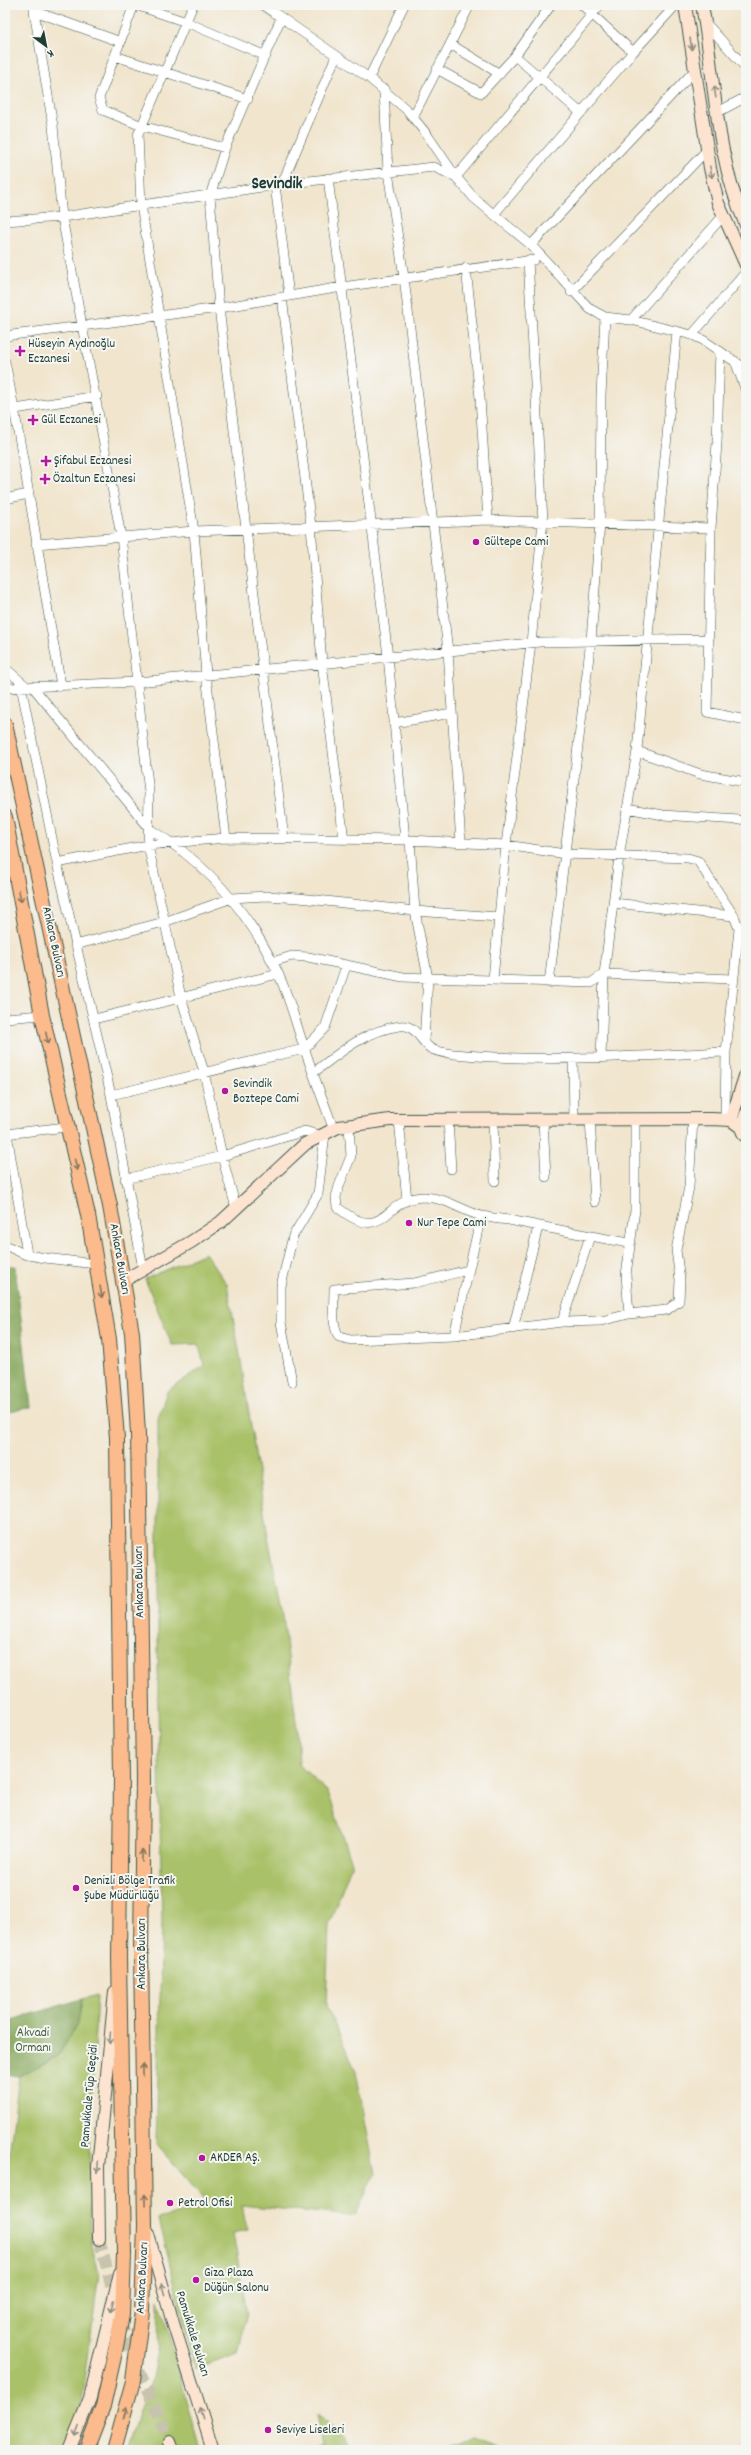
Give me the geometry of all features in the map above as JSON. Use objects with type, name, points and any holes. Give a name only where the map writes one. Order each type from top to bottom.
[{"type":"main road","points":[[685,5],[718,203],[746,266]]},
{"type":"main road","points":[[702,5],[724,153],[739,209],[746,225]]},
{"type":"main road","name":"Ankara Bulvarı","points":[[5,724],[110,1206],[132,1333],[138,1434],[143,1778],[141,1951],[145,2226],[142,2311],[133,2381],[114,2450]]},
{"type":"main road","name":"Ankara Bulvarı","points":[[5,817],[10,867],[66,1126],[88,1215],[109,1340],[118,1438],[121,1779],[118,1957],[124,2254],[122,2315],[115,2352],[103,2406],[86,2450]]},
{"type":"main road","points":[[738,1127],[746,1073]]},
{"type":"main road","points":[[738,1127],[746,1114]]},
{"type":"main road","points":[[123,1281],[192,1242],[222,1222],[305,1144],[327,1133],[349,1126],[399,1120],[693,1119],[738,1127]]},
{"type":"main road","name":"Pamukkale Tüp Geçidi","points":[[99,2239],[98,2167],[118,1957]]},
{"type":"main road","name":"Pamukkale Bulvarı","points":[[145,2226],[173,2323],[213,2450]]},
{"type":"main road","points":[[70,2450],[90,2398],[124,2254]]},
{"type":"street","points":[[225,148],[142,126],[103,110],[100,106],[99,98],[135,5],[186,22],[266,56]]},
{"type":"street","points":[[193,5],[138,135],[141,205],[194,532],[206,675],[226,838]]},
{"type":"street","points":[[263,5],[384,89],[413,117],[456,177],[474,198],[531,245],[571,292],[590,309],[605,317],[631,320],[677,330],[692,335],[720,351],[746,369]]},
{"type":"street","points":[[369,78],[404,5]]},
{"type":"street","points":[[413,117],[470,5]]},
{"type":"street","points":[[437,69],[481,93],[515,56],[552,5]]},
{"type":"street","points":[[582,5],[633,52]]},
{"type":"street","points":[[456,177],[600,5]]},
{"type":"street","points":[[494,214],[633,52],[676,5]]},
{"type":"street","points":[[35,8],[121,42]]},
{"type":"street","points":[[35,8],[53,126],[62,217],[84,325],[122,536],[149,793],[148,845],[181,997],[204,1072],[222,1156],[236,1208]]},
{"type":"street","points":[[282,18],[248,99],[225,148],[210,196],[219,308],[284,839]]},
{"type":"street","points":[[705,22],[746,68]]},
{"type":"street","points":[[450,44],[500,74]]},
{"type":"street","points":[[115,56],[248,99]]},
{"type":"street","points":[[336,56],[279,185],[285,296],[311,526],[322,663],[344,840]]},
{"type":"street","points":[[515,56],[581,113]]},
{"type":"street","points":[[531,245],[695,70]]},
{"type":"street","points":[[384,89],[388,172],[404,277],[448,651],[461,844]]},
{"type":"street","points":[[718,112],[746,97]]},
{"type":"street","points":[[571,292],[708,149]]},
{"type":"street","points":[[5,222],[62,217],[328,178],[434,167],[456,177]]},
{"type":"street","points":[[328,178],[388,656],[415,911],[428,978],[424,1041]]},
{"type":"street","points":[[631,320],[724,216]]},
{"type":"street","points":[[5,336],[219,308],[285,296],[466,268],[528,260],[544,260]]},
{"type":"street","points":[[493,979],[498,916],[531,643],[543,521],[528,260]]},
{"type":"street","points":[[466,268],[480,398],[488,520]]},
{"type":"street","points":[[692,335],[746,272]]},
{"type":"street","points":[[549,983],[591,640],[600,523],[600,395],[605,317]]},
{"type":"street","points":[[602,1058],[604,974],[619,857],[637,751],[677,330]]},
{"type":"street","points":[[720,351],[717,442],[711,528],[707,712],[746,720]]},
{"type":"street","points":[[735,361],[746,391]]},
{"type":"street","points":[[5,362],[15,409],[36,544],[61,685]]},
{"type":"street","points":[[15,409],[96,396]]},
{"type":"street","points":[[5,499],[28,494]]},
{"type":"street","points":[[36,544],[122,536],[194,532],[372,523],[488,520],[711,528]]},
{"type":"street","points":[[5,688],[137,682],[531,643],[591,640],[708,639]]},
{"type":"street","points":[[5,668],[26,686],[148,826],[173,844],[206,872],[232,898],[272,962],[288,998],[313,1073],[327,1133],[318,1194],[293,1236],[281,1286],[281,1322],[292,1382]]},
{"type":"street","points":[[26,686],[57,863],[111,1095],[125,1179],[143,1269]]},
{"type":"street","points":[[394,723],[452,712]]},
{"type":"street","points":[[637,751],[700,774],[746,782]]},
{"type":"street","points":[[627,808],[663,814],[739,820]]},
{"type":"street","points":[[57,863],[148,845],[173,844],[226,838],[408,840],[461,844],[506,845],[565,854],[619,857],[688,858],[698,861],[734,916],[739,929],[726,1052],[738,1127]]},
{"type":"street","points":[[75,944],[164,922],[232,898],[268,896],[299,898],[415,911],[498,916]]},
{"type":"street","points":[[614,903],[734,916]]},
{"type":"street","points":[[272,962],[292,956],[308,957],[403,977],[493,979],[549,983],[591,983],[604,974],[734,979]]},
{"type":"street","points":[[111,1095],[304,1049],[325,1028],[346,966]]},
{"type":"street","points":[[94,1019],[278,974]]},
{"type":"street","points":[[5,1018],[42,1015]]},
{"type":"street","points":[[313,1073],[340,1052],[361,1039],[383,1030],[401,1026],[411,1028],[431,1049],[448,1053],[492,1058],[573,1059],[726,1052]]},
{"type":"street","points":[[573,1059],[574,1120]]},
{"type":"street","points":[[629,1314],[626,1275],[629,1244],[633,1233],[635,1210],[634,1119]]},
{"type":"street","points":[[468,1270],[414,1283],[334,1289],[333,1312],[336,1330],[339,1337],[351,1340],[384,1340],[454,1336],[562,1322],[601,1321],[629,1314],[666,1310],[679,1301],[680,1280],[676,1250],[688,1188],[693,1119]]},
{"type":"street","points":[[399,1120],[407,1200]]},
{"type":"street","points":[[448,1120],[451,1169]]},
{"type":"street","points":[[493,1120],[495,1181]]},
{"type":"street","points":[[543,1120],[546,1177]]},
{"type":"street","points":[[590,1120],[595,1202]]},
{"type":"street","points":[[27,1254],[6,1134],[66,1126]]},
{"type":"street","points":[[349,1126],[351,1156],[336,1197],[337,1207],[349,1217],[367,1224],[377,1222],[407,1200],[424,1197],[444,1199],[481,1216],[629,1244]]},
{"type":"street","points":[[125,1179],[222,1156],[305,1131],[327,1133]]},
{"type":"street","points":[[454,1336],[481,1216]]},
{"type":"street","points":[[513,1329],[538,1227]]},
{"type":"street","points":[[562,1322],[590,1236]]},
{"type":"street","points":[[5,1245],[27,1254],[96,1264]]},
{"type":"green space","points":[[205,1253],[227,1284],[241,1361],[267,1531],[283,1616],[297,1729],[299,1765],[328,1792],[352,1863],[329,1924],[326,2006],[356,2071],[375,2174],[355,2216],[241,2205],[248,2230],[233,2233],[247,2313],[238,2354],[195,2369],[159,2219],[209,2205],[156,2144],[162,1922],[158,1704],[158,1419],[167,1391],[204,1366],[199,1344],[172,1345],[145,1279]]},
{"type":"green space","points":[[5,1265],[15,1266],[31,1407],[5,1413]]},
{"type":"green space","points":[[97,1995],[89,2137],[91,2244],[99,2272],[82,2403],[60,2450],[5,2450],[5,2189],[19,2076],[58,2056],[78,2023],[82,1999]]},
{"type":"green space","name":"Akvadi Ormanı","points":[[82,1999],[78,2023],[58,2056],[19,2076],[5,2074],[5,2022]]},
{"type":"green space","points":[[159,2299],[201,2450],[126,2450],[152,2378],[158,2344]]},
{"type":"green space","points":[[316,2414],[342,2433],[347,2450],[312,2450],[322,2446]]},
{"type":"green space","points":[[475,2438],[500,2450],[438,2450]]},
{"type":"tunnel","points":[[99,2239],[115,2299]]},
{"type":"tunnel","points":[[121,2321],[127,2343],[170,2442]]},
{"type":"place","name":"Hüseyin Aydınoğlu Eczanesi","points":[[20,351]]},
{"type":"place","name":"Gül Eczanesi","points":[[33,420]]},
{"type":"place","name":"Şifabul Eczanesi","points":[[46,461]]},
{"type":"place","name":"Özaltun Eczanesi","points":[[45,479]]},
{"type":"place","name":"Gültepe Cami","points":[[476,542]]},
{"type":"place","name":"Sevindik Boztepe Cami","points":[[225,1091]]},
{"type":"place","name":"Nur Tepe Cami","points":[[409,1223]]},
{"type":"place","name":"Denizli Bölge Trafik Şube Müdürlüğü","points":[[76,1888]]},
{"type":"place","name":"AKDER AŞ.","points":[[202,2158]]},
{"type":"place","name":"Petrol Ofisi","points":[[170,2203]]},
{"type":"place","name":"Giza Plaza Düğün Salonu","points":[[196,2280]]},
{"type":"place","name":"Seviye Liseleri","points":[[268,2430]]},
{"type":"district","name":"Sevindik","points":[[277,185]]}]
